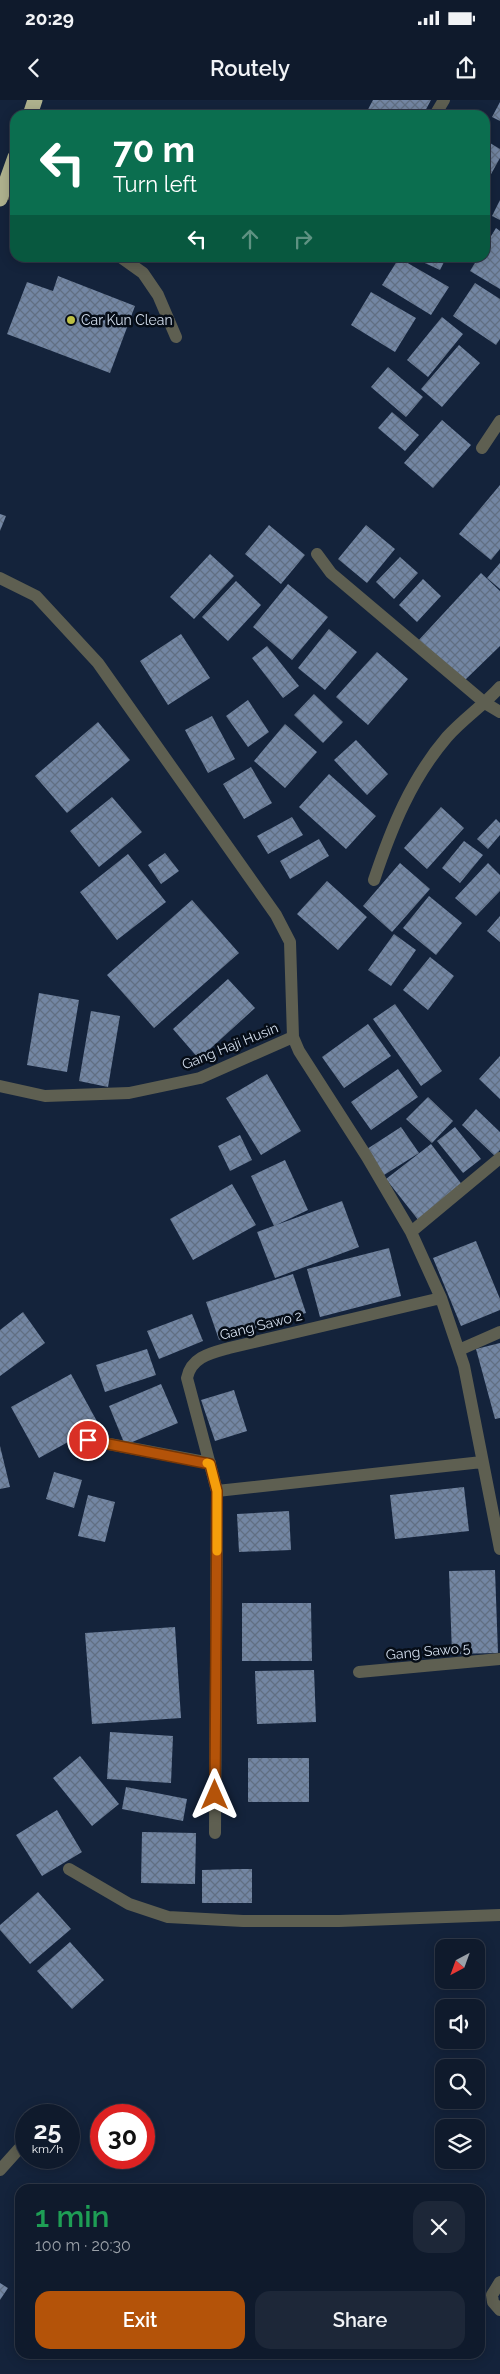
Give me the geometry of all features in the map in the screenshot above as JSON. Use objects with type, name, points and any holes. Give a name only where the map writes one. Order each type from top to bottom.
[{"type":"highway","points":[[6,196],[10,179]]},
{"type":"street","points":[[128,262],[144,273],[158,295],[176,337]]},
{"type":"street","points":[[482,448],[500,421]]},
{"type":"street","points":[[317,554],[331,573],[485,703],[500,712]]},
{"type":"street","points":[[0,578],[36,596],[98,663],[276,915],[290,942],[293,1037],[307,1065],[367,1157],[411,1232],[441,1298],[464,1366],[500,1549]]},
{"type":"street","points":[[374,880],[388,838],[410,790],[447,737],[500,687]]},
{"type":"street","name":"Gang Haji Husin","points":[[0,1086],[45,1096],[129,1093],[200,1078],[293,1037]]},
{"type":"street","points":[[411,1232],[500,1158]]},
{"type":"street","name":"Gang Sawo 2","points":[[210,1464],[187,1378],[193,1365],[205,1355],[441,1298]]},
{"type":"street","points":[[459,1350],[500,1332]]},
{"type":"street","points":[[88,1440],[210,1464],[217,1491],[215,1832]]},
{"type":"street","points":[[217,1491],[482,1462]]},
{"type":"street","name":"Gang Sawo 5","points":[[359,1672],[500,1660]]},
{"type":"street","points":[[69,1870],[128,1904],[168,1917],[252,1921],[339,1921],[500,1915]]},
{"type":"street","points":[[0,2170],[15,2153]]},
{"type":"street","points":[[500,2282],[492,2294],[493,2302],[500,2310]]},
{"type":"building","points":[[373,100],[431,100],[426,110],[368,110]]},
{"type":"building","points":[[500,102],[500,121],[492,117]]},
{"type":"building","points":[[490,143],[500,149],[500,158],[490,176]]},
{"type":"building","points":[[500,200],[500,220],[492,216]]},
{"type":"building","points":[[496,228],[500,231],[500,289],[470,271],[476,262],[490,262],[490,238]]},
{"type":"building","points":[[396,262],[406,262],[449,287],[431,315],[382,285]]},
{"type":"building","points":[[423,262],[444,262],[440,270]]},
{"type":"building","name":"Car Kun Clean","points":[[58,276],[135,306],[110,373],[7,334],[27,282],[53,291]]},
{"type":"building","points":[[475,283],[500,299],[500,339],[496,345],[453,316]]},
{"type":"building","points":[[371,292],[416,318],[395,352],[351,325]]},
{"type":"building","points":[[442,317],[463,334],[428,377],[407,360]]},
{"type":"building","points":[[459,345],[480,363],[442,407],[421,389]]},
{"type":"building","points":[[388,367],[423,397],[406,417],[371,387]]},
{"type":"building","points":[[392,412],[419,435],[405,451],[378,428]]},
{"type":"building","points":[[442,420],[471,445],[433,488],[404,463]]},
{"type":"building","points":[[500,485],[500,549],[491,560],[459,534]]},
{"type":"building","points":[[0,514],[6,516],[0,531]]},
{"type":"building","points":[[269,525],[305,555],[281,584],[245,554]]},
{"type":"building","points":[[366,525],[395,549],[367,583],[338,559]]},
{"type":"building","points":[[210,554],[234,576],[194,619],[170,597]]},
{"type":"building","points":[[400,557],[418,573],[394,599],[376,582]]},
{"type":"building","points":[[500,563],[500,589],[487,578]]},
{"type":"building","points":[[481,573],[500,591],[500,646],[465,680],[417,642]]},
{"type":"building","points":[[423,579],[441,596],[417,622],[399,605]]},
{"type":"building","points":[[236,581],[261,605],[228,641],[202,617]]},
{"type":"building","points":[[288,584],[328,617],[292,660],[253,627]]},
{"type":"building","points":[[329,629],[357,652],[325,690],[298,668]]},
{"type":"building","points":[[181,634],[210,678],[168,705],[140,661]]},
{"type":"building","points":[[267,646],[299,686],[283,698],[252,658]]},
{"type":"building","points":[[377,652],[408,679],[368,725],[336,697]]},
{"type":"building","points":[[314,694],[343,722],[323,743],[294,715]]},
{"type":"building","points":[[248,700],[269,732],[248,747],[226,716]]},
{"type":"building","points":[[212,716],[235,759],[208,773],[185,730]]},
{"type":"building","points":[[98,722],[130,760],[67,813],[35,776]]},
{"type":"building","points":[[285,724],[317,752],[285,788],[254,761]]},
{"type":"building","points":[[356,740],[388,774],[367,795],[334,760]]},
{"type":"building","points":[[251,767],[272,803],[244,819],[223,784]]},
{"type":"building","points":[[329,774],[376,816],[346,849],[299,807]]},
{"type":"building","points":[[112,797],[142,832],[99,867],[70,831]]},
{"type":"building","points":[[441,807],[464,828],[427,869],[404,848]]},
{"type":"building","points":[[292,817],[303,835],[268,854],[257,836]]},
{"type":"building","points":[[496,819],[500,823],[500,835],[488,849],[477,839]]},
{"type":"building","points":[[319,839],[329,856],[290,879],[280,861]]},
{"type":"building","points":[[464,841],[483,855],[460,883],[442,868]]},
{"type":"building","points":[[165,853],[179,871],[161,884],[148,865]]},
{"type":"building","points":[[128,854],[166,902],[117,940],[80,892]]},
{"type":"building","points":[[400,863],[430,889],[392,932],[363,906]]},
{"type":"building","points":[[488,863],[500,875],[500,891],[476,916],[455,898]]},
{"type":"building","points":[[327,881],[367,917],[338,950],[297,914]]},
{"type":"building","points":[[429,896],[462,923],[436,955],[403,928]]},
{"type":"building","points":[[192,900],[239,953],[154,1028],[107,975]]},
{"type":"building","points":[[500,916],[500,942],[487,931]]},
{"type":"building","points":[[394,934],[416,950],[391,986],[368,970]]},
{"type":"building","points":[[430,957],[454,976],[428,1010],[403,990]]},
{"type":"building","points":[[228,979],[255,1008],[199,1059],[173,1029]]},
{"type":"building","points":[[39,993],[79,1000],[67,1072],[27,1065]]},
{"type":"building","points":[[395,1004],[442,1071],[421,1086],[373,1019]]},
{"type":"building","points":[[91,1011],[120,1016],[108,1087],[79,1081]]},
{"type":"building","points":[[368,1024],[391,1056],[344,1088],[322,1057]]},
{"type":"building","points":[[500,1056],[500,1099],[479,1079]]},
{"type":"building","points":[[398,1069],[418,1097],[371,1130],[351,1102]]},
{"type":"building","points":[[267,1074],[301,1131],[261,1155],[226,1098]]},
{"type":"building","points":[[428,1097],[453,1121],[432,1143],[406,1119]]},
{"type":"building","points":[[476,1109],[500,1132],[500,1150],[495,1156],[462,1125]]},
{"type":"building","points":[[401,1127],[419,1153],[384,1175],[367,1149]]},
{"type":"building","points":[[455,1127],[481,1159],[463,1173],[437,1141]]},
{"type":"building","points":[[240,1135],[252,1160],[230,1171],[218,1146]]},
{"type":"building","points":[[431,1144],[463,1186],[419,1221],[386,1179]]},
{"type":"building","points":[[285,1160],[308,1210],[274,1226],[251,1176]]},
{"type":"building","points":[[232,1184],[256,1225],[193,1260],[170,1219]]},
{"type":"building","points":[[342,1201],[359,1247],[275,1278],[257,1232]]},
{"type":"building","points":[[476,1241],[500,1299],[500,1310],[461,1326],[433,1258]]},
{"type":"building","points":[[389,1248],[401,1296],[320,1317],[307,1269]]},
{"type":"building","points":[[293,1274],[306,1313],[219,1340],[206,1302]]},
{"type":"building","points":[[23,1312],[45,1343],[0,1376],[0,1330]]},
{"type":"building","points":[[192,1314],[203,1341],[159,1359],[147,1331]]},
{"type":"building","points":[[500,1343],[500,1418],[495,1419],[476,1349]]},
{"type":"building","points":[[147,1349],[156,1375],[105,1392],[96,1365]]},
{"type":"building","points":[[71,1374],[99,1425],[39,1458],[11,1407]]},
{"type":"building","points":[[161,1384],[178,1423],[125,1445],[109,1406]]},
{"type":"building","points":[[234,1390],[247,1431],[215,1441],[201,1400]]},
{"type":"building","points":[[0,1446],[10,1487],[0,1489]]},
{"type":"building","points":[[54,1472],[82,1480],[74,1508],[46,1499]]},
{"type":"building","points":[[464,1487],[469,1531],[395,1539],[390,1495]]},
{"type":"building","points":[[88,1495],[115,1502],[105,1542],[78,1536]]},
{"type":"building","points":[[289,1511],[291,1550],[239,1552],[237,1514]]},
{"type":"building","points":[[495,1570],[498,1653],[452,1654],[449,1571]]},
{"type":"building","points":[[242,1603],[311,1603],[312,1661],[242,1661]]},
{"type":"building","points":[[175,1627],[181,1718],[92,1724],[85,1633]]},
{"type":"building","points":[[314,1670],[316,1722],[257,1724],[255,1671]]},
{"type":"building","points":[[110,1732],[173,1736],[171,1783],[107,1779]]},
{"type":"building","points":[[80,1756],[119,1804],[92,1826],[53,1778]]},
{"type":"building","points":[[248,1758],[309,1758],[309,1802],[248,1802]]},
{"type":"building","points":[[126,1787],[187,1799],[183,1821],[122,1809]]},
{"type":"building","points":[[57,1810],[82,1852],[42,1876],[16,1835]]},
{"type":"building","points":[[142,1832],[196,1833],[195,1884],[141,1883]]},
{"type":"building","points":[[252,1869],[252,1903],[202,1903],[202,1870]]},
{"type":"building","points":[[38,1892],[71,1929],[30,1964],[0,1930],[0,1925]]},
{"type":"building","points":[[70,1942],[104,1980],[72,2009],[37,1971]]},
{"type":"building","points":[[0,2283],[8,2288],[0,2300]]},
{"type":"slow traffic","points":[[207,1463],[210,1464],[217,1491],[217,1551]]},
{"type":"place","name":"Car Kun Clean","points":[[71,320]]},
{"type":"route","points":[[88,1440],[210,1464],[217,1491],[215,1795]]}]
